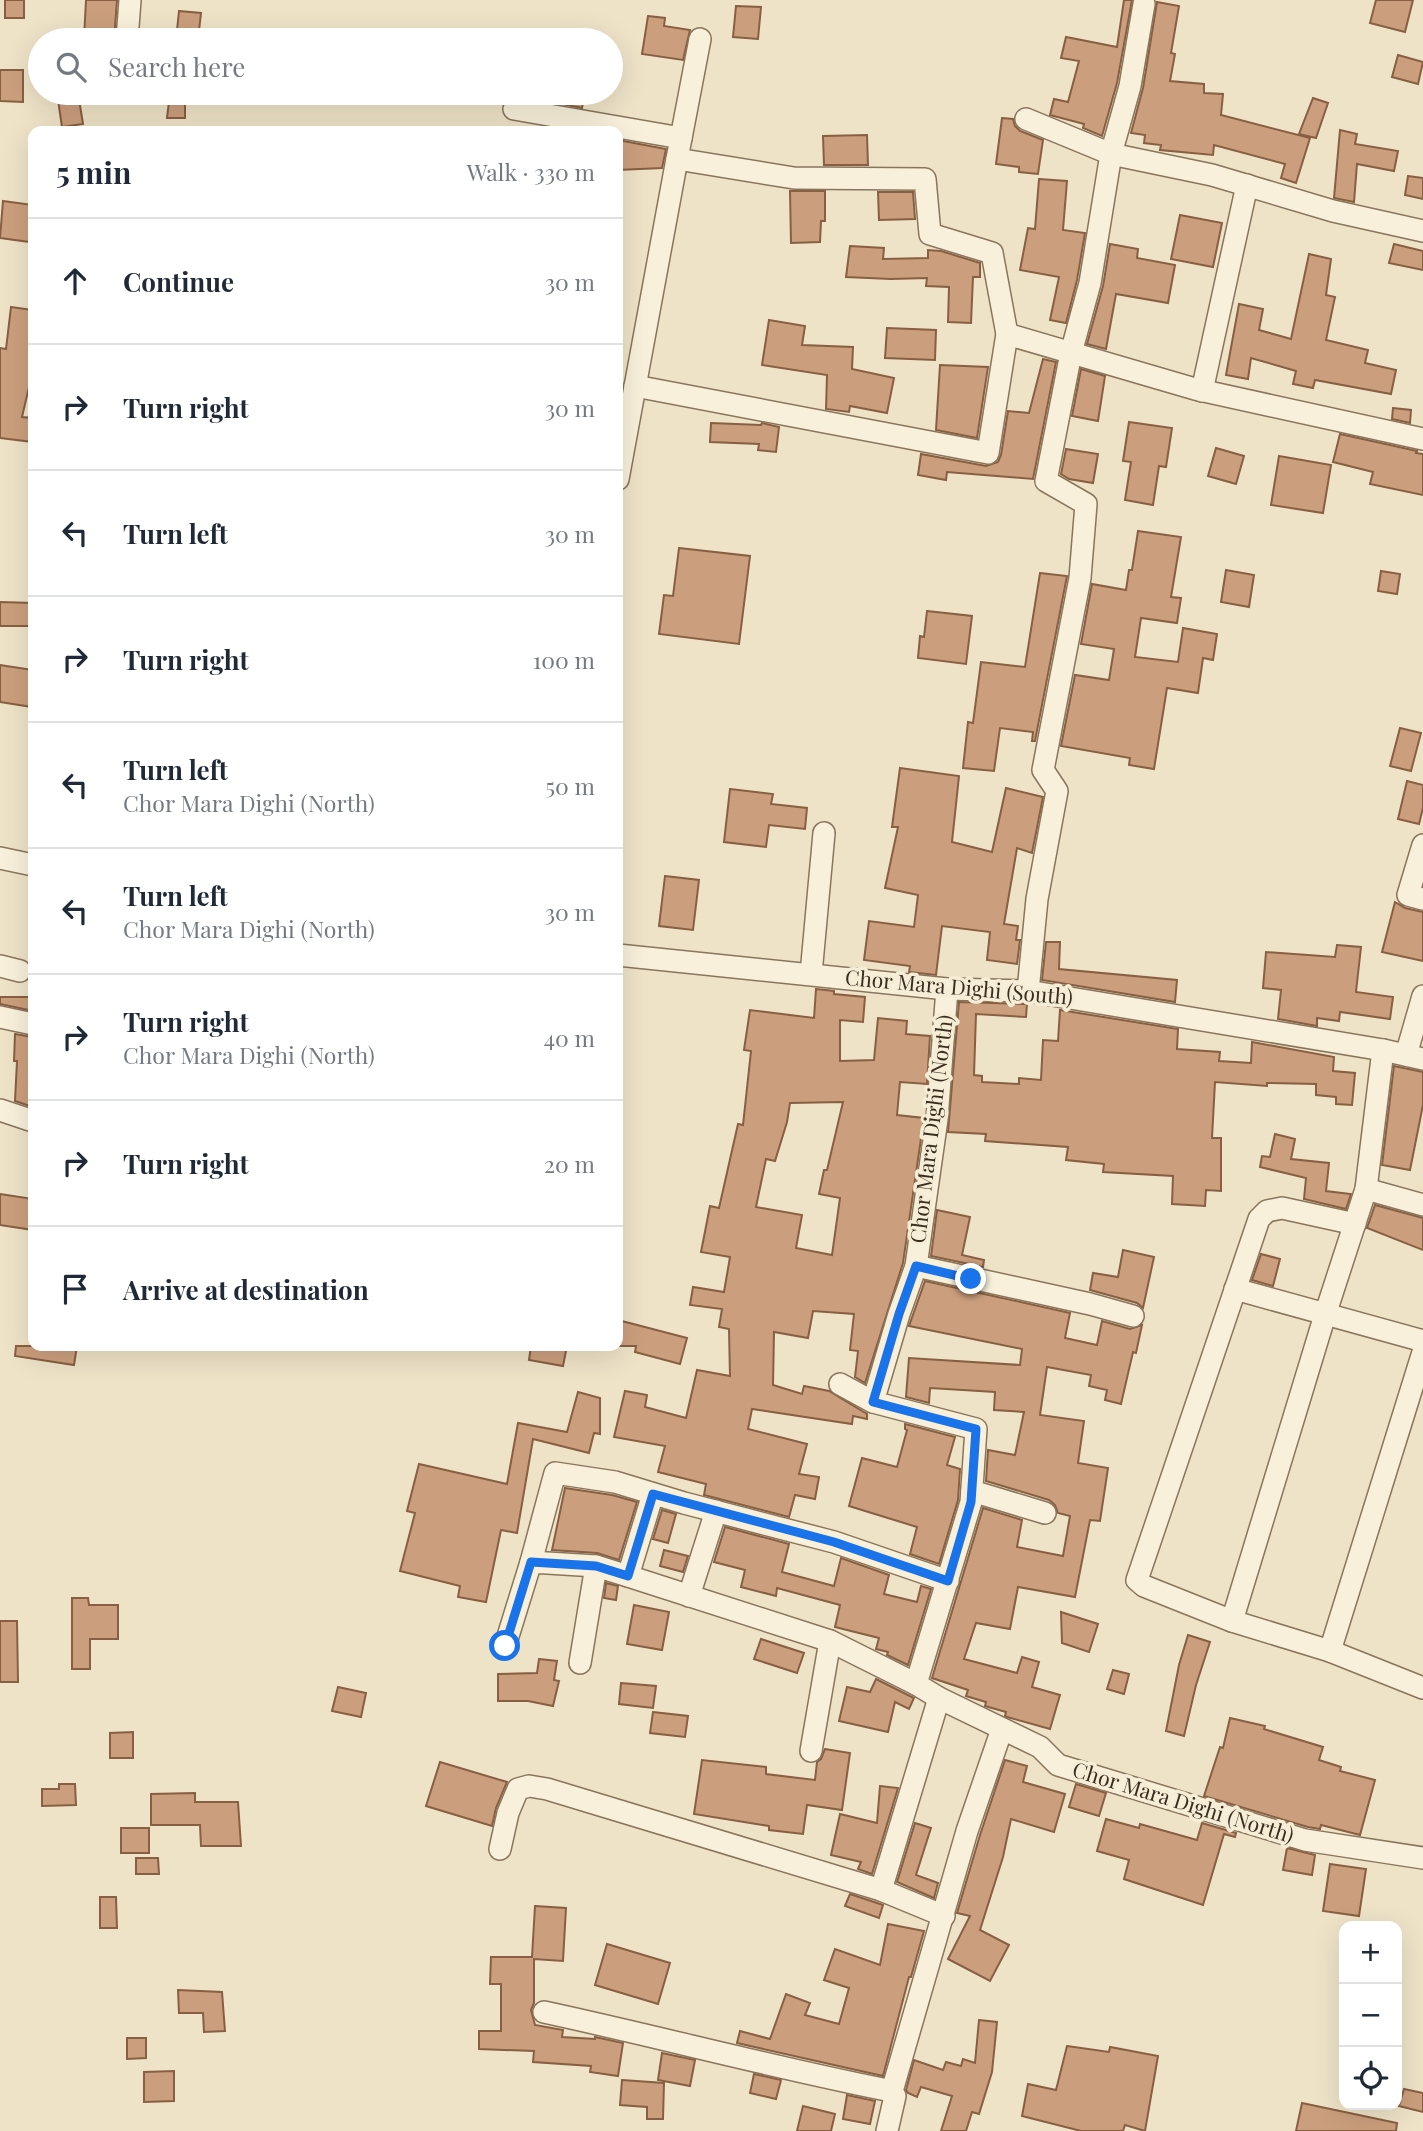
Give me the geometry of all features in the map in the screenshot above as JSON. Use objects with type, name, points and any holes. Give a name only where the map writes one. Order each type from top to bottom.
[{"type":"street","points":[[128,28],[131,0]]},
{"type":"street","points":[[1028,991],[1037,899],[1057,791],[1043,770],[1080,578],[1086,504],[1046,481],[1072,353],[1090,284],[1111,154],[1130,86],[1144,4]]},
{"type":"street","points":[[623,452],[700,39]]},
{"type":"street","points":[[514,109],[612,126]]},
{"type":"street","points":[[1027,119],[1111,154],[1212,175],[1333,211],[1423,231]]},
{"type":"street","points":[[623,128],[681,138]]},
{"type":"street","points":[[635,386],[988,453],[1007,334],[992,253],[930,234],[925,179],[794,178],[677,159]]},
{"type":"street","points":[[1202,391],[1247,185]]},
{"type":"street","points":[[1007,334],[1202,391],[1423,439]]},
{"type":"street","points":[[811,974],[824,833]]},
{"type":"street","points":[[1423,845],[1408,895],[1423,899]]},
{"type":"street","points":[[0,858],[28,864]]},
{"type":"street","name":"Chor Mara Dighi (South)","points":[[623,955],[947,989],[1028,991],[1415,1057]]},
{"type":"street","name":"Chor Mara Dighi (North)","points":[[873,1402],[916,1266],[937,1119],[947,989]]},
{"type":"street","points":[[1415,1057],[1423,996]]},
{"type":"street","points":[[0,1017],[28,1023]]},
{"type":"street","points":[[1232,1621],[1366,1189],[1383,1050]]},
{"type":"street","points":[[0,1110],[28,1119]]},
{"type":"street","points":[[1366,1189],[1423,1205]]},
{"type":"street","points":[[1355,1224],[1282,1208],[1267,1210],[1259,1219],[1136,1580],[1144,1586],[1232,1621],[1330,1651],[1423,1688]]},
{"type":"street","points":[[916,1266],[1133,1316]]},
{"type":"street","points":[[1235,1289],[1423,1341]]},
{"type":"street","points":[[1330,1651],[1423,1352]]},
{"type":"street","points":[[840,1384],[873,1402],[976,1429],[971,1502],[916,1684]]},
{"type":"street","points":[[505,1646],[555,1473],[615,1482],[834,1542],[948,1581]]},
{"type":"street","points":[[972,1491],[1045,1513]]},
{"type":"street","points":[[628,1576],[653,1494]]},
{"type":"street","points":[[689,1596],[716,1511]]},
{"type":"street","name":"Chor Mara Dighi (North)","points":[[531,1562],[596,1566],[830,1641],[1040,1747],[1058,1765],[1305,1840],[1423,1858]]},
{"type":"street","points":[[580,1663],[596,1566]]},
{"type":"street","points":[[811,1751],[830,1641]]},
{"type":"street","points":[[881,1890],[939,1698]]},
{"type":"street","points":[[544,2012],[892,2091],[967,1831],[1002,1729]]},
{"type":"street","points":[[500,1849],[508,1813],[518,1790],[529,1786],[881,1890],[944,1916]]},
{"type":"street","points":[[887,2131],[895,2096]]},
{"type":"building","points":[[5,0],[24,0],[24,18],[5,18]]},
{"type":"building","points":[[86,0],[117,0],[115,28],[85,28]]},
{"type":"building","points":[[1124,0],[1132,0],[1117,83],[1102,136],[1083,128],[1084,124],[1050,115],[1054,99],[1068,102],[1079,61],[1061,58],[1066,37],[1117,47]]},
{"type":"building","points":[[1376,0],[1413,0],[1405,32],[1370,23]]},
{"type":"building","points":[[1157,2],[1179,6],[1171,53],[1175,54],[1170,81],[1204,84],[1204,93],[1223,94],[1221,115],[1310,138],[1296,183],[1281,178],[1285,164],[1214,145],[1213,155],[1160,150],[1161,145],[1144,143],[1145,135],[1131,133],[1143,88]]},
{"type":"building","points":[[736,6],[761,7],[758,39],[733,37]]},
{"type":"building","points":[[179,11],[201,13],[199,28],[177,28]]},
{"type":"building","points":[[648,16],[665,18],[664,26],[690,30],[683,60],[642,54]]},
{"type":"building","points":[[1398,55],[1423,62],[1418,84],[1392,77]]},
{"type":"building","points":[[0,70],[23,70],[23,102],[0,101]]},
{"type":"building","points":[[1313,98],[1328,103],[1316,138],[1299,134]]},
{"type":"building","points":[[59,105],[80,105],[83,124],[62,126]]},
{"type":"building","points":[[169,105],[185,105],[185,118],[167,118]]},
{"type":"building","points":[[1002,118],[1013,119],[1020,131],[1043,140],[1038,174],[1019,172],[1019,167],[996,164]]},
{"type":"building","points":[[1340,130],[1357,134],[1355,144],[1398,151],[1394,171],[1357,164],[1354,202],[1334,198]]},
{"type":"building","points":[[867,135],[868,165],[824,165],[823,136]]},
{"type":"building","points":[[623,141],[666,149],[662,168],[623,170]]},
{"type":"building","points":[[1408,176],[1423,178],[1423,199],[1405,195]]},
{"type":"building","points":[[1039,179],[1067,181],[1063,230],[1085,233],[1066,323],[1050,320],[1059,277],[1020,270],[1028,228],[1035,229]]},
{"type":"building","points":[[790,191],[825,191],[825,221],[821,221],[820,242],[791,243]]},
{"type":"building","points":[[878,192],[913,192],[915,219],[879,220]]},
{"type":"building","points":[[3,201],[28,204],[28,242],[0,238]]},
{"type":"building","points":[[1180,215],[1222,223],[1213,267],[1171,259]]},
{"type":"building","points":[[1110,244],[1138,249],[1137,258],[1175,265],[1168,303],[1116,294],[1106,349],[1087,344],[1103,286]]},
{"type":"building","points":[[1394,244],[1423,251],[1423,270],[1389,263]]},
{"type":"building","points":[[850,246],[884,248],[883,259],[928,258],[928,250],[941,251],[980,263],[980,277],[973,277],[971,323],[948,322],[949,287],[926,286],[927,278],[846,277]]},
{"type":"building","points":[[1309,254],[1331,259],[1326,295],[1335,297],[1326,340],[1368,350],[1365,363],[1396,370],[1391,394],[1315,380],[1313,388],[1293,384],[1296,371],[1251,358],[1248,379],[1226,375],[1239,304],[1263,309],[1259,330],[1291,339]]},
{"type":"building","points":[[11,307],[28,309],[28,391],[22,417],[28,418],[28,441],[0,438],[0,348],[6,349]]},
{"type":"building","points":[[769,320],[805,326],[802,345],[853,347],[852,369],[894,378],[887,413],[850,406],[849,412],[826,409],[827,375],[762,365]]},
{"type":"building","points":[[887,328],[936,330],[935,360],[885,358]]},
{"type":"building","points":[[1043,359],[1056,362],[1033,479],[947,472],[946,480],[918,475],[921,454],[986,466],[998,462],[1008,411],[1029,413]]},
{"type":"building","points":[[940,365],[988,367],[977,438],[936,430]]},
{"type":"building","points":[[1081,369],[1105,376],[1098,421],[1072,416]]},
{"type":"building","points":[[1393,408],[1411,410],[1410,423],[1392,419]]},
{"type":"building","points":[[1129,422],[1172,428],[1166,467],[1159,466],[1153,505],[1125,500],[1131,462],[1123,461]]},
{"type":"building","points":[[711,423],[762,423],[779,427],[776,452],[758,450],[759,444],[710,442]]},
{"type":"building","points":[[1340,434],[1423,454],[1423,495],[1370,484],[1373,472],[1333,462]]},
{"type":"building","points":[[1216,448],[1244,456],[1236,484],[1208,476]]},
{"type":"building","points":[[1066,449],[1098,454],[1093,483],[1069,479],[1061,474]]},
{"type":"building","points":[[1279,456],[1331,465],[1323,513],[1271,505]]},
{"type":"building","points":[[1138,531],[1181,537],[1171,597],[1181,598],[1177,623],[1141,618],[1135,657],[1178,662],[1183,628],[1217,634],[1213,660],[1203,658],[1198,693],[1167,688],[1154,769],[1129,765],[1130,758],[1061,746],[1075,675],[1109,680],[1114,649],[1081,644],[1092,584],[1126,590]]},
{"type":"building","points":[[679,548],[750,556],[739,644],[659,634],[664,595],[673,596]]},
{"type":"building","points":[[1226,570],[1254,575],[1249,607],[1221,602]]},
{"type":"building","points":[[1381,571],[1400,574],[1397,594],[1378,591]]},
{"type":"building","points":[[1040,573],[1067,576],[1035,741],[1032,741],[1033,732],[1000,728],[994,771],[963,768],[968,722],[973,723],[981,662],[1025,667]]},
{"type":"building","points":[[0,602],[28,603],[28,626],[0,626]]},
{"type":"building","points":[[927,611],[972,616],[966,664],[918,658],[920,636],[924,637]]},
{"type":"building","points":[[0,665],[28,669],[28,706],[0,702]]},
{"type":"building","points":[[1400,728],[1421,733],[1411,771],[1390,766]]},
{"type":"building","points":[[900,768],[959,776],[952,842],[992,852],[1006,788],[1043,797],[1032,853],[1017,848],[1004,924],[1018,926],[1016,940],[1020,940],[1017,964],[987,960],[990,932],[942,926],[936,975],[909,972],[910,966],[864,960],[869,921],[914,927],[918,895],[885,888],[898,827],[892,827]]},
{"type":"building","points":[[1407,781],[1423,785],[1423,808],[1419,824],[1398,819]]},
{"type":"building","points":[[730,789],[773,794],[771,804],[807,808],[805,829],[769,825],[766,847],[724,842]]},
{"type":"building","points":[[665,876],[699,880],[693,930],[659,926]]},
{"type":"building","points":[[1395,902],[1405,908],[1423,912],[1423,961],[1382,952]]},
{"type":"building","points":[[1046,942],[1060,942],[1059,969],[1177,980],[1175,1002],[1042,980]]},
{"type":"building","points":[[1337,945],[1361,947],[1356,992],[1393,997],[1390,1019],[1340,1012],[1339,1021],[1317,1018],[1317,1026],[1278,1019],[1281,990],[1263,988],[1266,952],[1335,957]]},
{"type":"building","points":[[816,989],[865,997],[863,1022],[840,1020],[840,1061],[874,1060],[878,1018],[907,1021],[906,1034],[930,1036],[927,1084],[900,1082],[897,1115],[924,1118],[903,1263],[865,1383],[855,1377],[858,1351],[850,1350],[854,1314],[813,1311],[808,1338],[774,1332],[773,1385],[802,1394],[804,1386],[829,1391],[867,1414],[867,1419],[853,1416],[852,1424],[752,1409],[748,1429],[807,1444],[799,1474],[819,1477],[815,1499],[795,1495],[789,1517],[704,1495],[706,1484],[658,1472],[665,1446],[614,1437],[625,1391],[647,1395],[645,1407],[686,1418],[697,1370],[730,1376],[729,1329],[719,1327],[722,1309],[690,1305],[693,1287],[724,1292],[730,1257],[701,1252],[710,1206],[719,1208],[738,1124],[743,1125],[751,1051],[744,1050],[750,1010],[814,1018]],"holes":[[[843,1102],[827,1170],[824,1170],[819,1194],[840,1198],[832,1255],[796,1248],[802,1215],[756,1207],[766,1159],[775,1161],[790,1103]]]},
{"type":"building","points":[[0,997],[28,997],[28,1010],[0,1004]]},
{"type":"building","points":[[959,1002],[1027,1004],[1026,1017],[976,1014],[974,1075],[982,1076],[982,1082],[1019,1084],[1019,1078],[1041,1080],[1043,1040],[1058,1041],[1060,1010],[1178,1029],[1177,1049],[1220,1052],[1219,1061],[1251,1063],[1252,1042],[1334,1057],[1333,1071],[1355,1073],[1352,1105],[1336,1104],[1336,1097],[1316,1095],[1316,1084],[1267,1083],[1267,1086],[1215,1082],[1212,1138],[1221,1138],[1221,1191],[1206,1190],[1205,1206],[1172,1204],[1173,1176],[1103,1172],[1104,1164],[1066,1160],[1068,1147],[985,1141],[986,1134],[948,1132]]},
{"type":"building","points":[[15,1034],[28,1036],[28,1105],[15,1101],[17,1061],[14,1061]]},
{"type":"building","points":[[1394,1066],[1423,1072],[1423,1105],[1410,1170],[1382,1165]]},
{"type":"building","points":[[1275,1134],[1295,1139],[1291,1159],[1329,1163],[1326,1191],[1351,1194],[1346,1209],[1304,1199],[1306,1178],[1260,1167],[1262,1156],[1270,1157]]},
{"type":"building","points":[[0,1194],[28,1198],[28,1229],[0,1225]]},
{"type":"building","points":[[1375,1205],[1423,1218],[1423,1250],[1367,1228]]},
{"type":"building","points":[[937,1210],[970,1217],[962,1255],[984,1260],[983,1267],[931,1256]]},
{"type":"building","points":[[1123,1250],[1154,1257],[1143,1308],[1137,1303],[1090,1290],[1093,1273],[1118,1277]]},
{"type":"building","points":[[1261,1254],[1280,1259],[1273,1286],[1252,1280]]},
{"type":"building","points":[[925,1281],[1070,1313],[1065,1338],[1097,1345],[1102,1321],[1130,1329],[1142,1325],[1121,1404],[1105,1400],[1107,1390],[1089,1386],[1091,1375],[1047,1367],[1040,1415],[1084,1421],[1078,1463],[1108,1468],[1100,1521],[1090,1520],[1075,1597],[1018,1587],[1010,1629],[976,1623],[964,1659],[1017,1673],[1022,1657],[1039,1662],[1032,1687],[1060,1695],[1050,1729],[1007,1717],[1006,1712],[985,1706],[986,1702],[966,1696],[968,1690],[932,1678],[983,1508],[1022,1520],[1017,1547],[1063,1556],[1070,1516],[1058,1513],[1049,1500],[986,1481],[988,1450],[1015,1455],[1024,1412],[994,1410],[995,1392],[930,1388],[929,1403],[906,1397],[909,1358],[1020,1365],[1022,1349],[909,1326]]},
{"type":"building","points":[[623,1321],[687,1338],[680,1364],[635,1352],[636,1346],[623,1346]]},
{"type":"building","points":[[16,1346],[28,1346],[28,1351],[76,1351],[74,1365],[15,1356]]},
{"type":"building","points":[[530,1351],[566,1351],[563,1366],[529,1360]]},
{"type":"building","points":[[578,1392],[600,1398],[600,1434],[594,1433],[589,1453],[533,1439],[517,1533],[501,1530],[486,1602],[458,1597],[460,1586],[400,1571],[415,1513],[407,1511],[419,1464],[507,1484],[518,1423],[567,1432]]},
{"type":"building","points":[[905,1424],[955,1437],[947,1465],[960,1469],[958,1500],[939,1564],[910,1554],[917,1527],[849,1506],[862,1458],[897,1467],[907,1430]]},
{"type":"building","points":[[565,1488],[637,1502],[619,1560],[597,1553],[552,1550]]},
{"type":"building","points":[[662,1510],[676,1514],[668,1543],[653,1539]]},
{"type":"building","points":[[725,1527],[789,1544],[782,1572],[834,1586],[841,1558],[889,1575],[884,1594],[917,1602],[921,1586],[931,1589],[908,1665],[887,1655],[888,1652],[876,1649],[879,1638],[835,1627],[840,1605],[777,1588],[776,1596],[741,1587],[745,1570],[714,1562]]},
{"type":"building","points":[[664,1550],[688,1556],[683,1572],[660,1566]]},
{"type":"building","points":[[606,1583],[618,1586],[616,1600],[604,1598]]},
{"type":"building","points":[[72,1598],[88,1598],[89,1605],[118,1605],[118,1639],[90,1639],[90,1669],[72,1669]]},
{"type":"building","points":[[634,1605],[669,1612],[662,1650],[627,1644]]},
{"type":"building","points":[[1061,1612],[1098,1624],[1089,1652],[1062,1643]]},
{"type":"building","points":[[0,1621],[17,1621],[18,1682],[0,1682]]},
{"type":"building","points":[[1188,1635],[1210,1642],[1184,1736],[1166,1731]]},
{"type":"building","points":[[761,1639],[804,1653],[797,1673],[754,1659]]},
{"type":"building","points":[[539,1659],[557,1661],[554,1680],[559,1681],[553,1706],[528,1701],[498,1701],[498,1674],[537,1673]]},
{"type":"building","points":[[1113,1670],[1129,1674],[1124,1694],[1107,1689]]},
{"type":"building","points":[[876,1679],[914,1698],[909,1709],[895,1702],[888,1732],[839,1721],[847,1687],[870,1692]]},
{"type":"building","points":[[621,1683],[656,1686],[653,1708],[619,1704]]},
{"type":"building","points":[[338,1687],[366,1693],[361,1717],[332,1711]]},
{"type":"building","points":[[653,1712],[688,1716],[685,1737],[650,1733]]},
{"type":"building","points":[[1230,1718],[1265,1726],[1264,1729],[1323,1747],[1319,1760],[1341,1767],[1340,1771],[1375,1780],[1360,1835],[1321,1825],[1320,1829],[1308,1827],[1204,1796],[1220,1747],[1223,1748]]},
{"type":"building","points":[[133,1732],[133,1758],[110,1758],[110,1733]]},
{"type":"building","points":[[825,1749],[850,1753],[842,1810],[807,1805],[803,1834],[769,1830],[769,1826],[694,1814],[702,1760],[766,1767],[766,1774],[815,1780],[817,1762]]},
{"type":"building","points":[[1005,1760],[1027,1766],[1023,1782],[1065,1794],[1054,1832],[1011,1819],[1003,1857],[980,1930],[1009,1945],[990,1981],[948,1959],[970,1916],[957,1913]]},
{"type":"building","points":[[440,1762],[507,1782],[492,1826],[426,1806]]},
{"type":"building","points":[[59,1784],[75,1784],[76,1805],[42,1806],[42,1789],[59,1789]]},
{"type":"building","points":[[1076,1784],[1106,1793],[1099,1816],[1069,1807]]},
{"type":"building","points":[[880,1786],[898,1788],[872,1874],[858,1869],[861,1862],[831,1855],[840,1814],[877,1823]]},
{"type":"building","points":[[195,1793],[195,1802],[238,1802],[241,1846],[201,1846],[200,1825],[151,1825],[151,1794]]},
{"type":"building","points":[[1106,1819],[1139,1828],[1140,1824],[1197,1840],[1202,1823],[1236,1833],[1235,1837],[1224,1834],[1203,1905],[1124,1879],[1129,1860],[1097,1851]]},
{"type":"building","points":[[915,1823],[931,1828],[916,1875],[938,1883],[934,1898],[897,1882]]},
{"type":"building","points":[[121,1828],[149,1828],[149,1853],[121,1853]]},
{"type":"building","points":[[1287,1848],[1315,1855],[1312,1875],[1283,1870]]},
{"type":"building","points":[[136,1858],[158,1858],[159,1874],[136,1874]]},
{"type":"building","points":[[1330,1864],[1366,1869],[1359,1916],[1323,1911]]},
{"type":"building","points":[[850,1894],[883,1905],[879,1918],[845,1906]]},
{"type":"building","points":[[100,1897],[116,1897],[117,1928],[100,1928]]},
{"type":"building","points":[[535,1906],[566,1908],[563,1961],[534,1959],[534,2003],[531,2010],[535,2025],[563,2030],[562,2037],[595,2037],[623,2043],[618,2076],[590,2072],[591,2066],[533,2062],[534,2051],[479,2049],[479,2031],[501,2031],[501,1984],[490,1984],[491,1957],[532,1957]]},
{"type":"building","points":[[888,1924],[924,1931],[883,2076],[737,2043],[740,2031],[770,2039],[786,1994],[810,2003],[805,2015],[839,2024],[849,1988],[824,1980],[835,1949],[880,1965]]},
{"type":"building","points":[[607,1944],[670,1963],[658,2004],[595,1985]]},
{"type":"building","points":[[178,1990],[222,1992],[225,2031],[204,2032],[203,2013],[179,2013]]},
{"type":"building","points":[[979,2020],[997,2022],[992,2072],[979,2114],[972,2112],[966,2131],[941,2131],[952,2096],[921,2087],[917,2097],[908,2093],[906,2090],[914,2060],[943,2070],[946,2062],[961,2066],[963,2059],[975,2063]]},
{"type":"building","points":[[127,2038],[146,2038],[146,2058],[127,2059]]},
{"type":"building","points":[[1067,2046],[1109,2052],[1110,2047],[1158,2056],[1145,2131],[1125,2125],[1123,2131],[1081,2131],[1022,2116],[1028,2084],[1056,2090]]},
{"type":"building","points":[[662,2053],[695,2060],[690,2086],[658,2080]]},
{"type":"building","points":[[174,2071],[174,2101],[144,2102],[144,2072]]},
{"type":"building","points":[[754,2074],[781,2080],[776,2099],[750,2093]]},
{"type":"building","points":[[622,2080],[664,2083],[663,2119],[647,2119],[647,2107],[620,2105]]},
{"type":"building","points":[[1404,2089],[1423,2093],[1423,2112],[1402,2107]]},
{"type":"building","points":[[847,2095],[875,2101],[870,2124],[843,2119]]},
{"type":"building","points":[[1302,2103],[1397,2123],[1396,2131],[1296,2131]]},
{"type":"building","points":[[803,2106],[835,2114],[831,2131],[797,2131]]},
{"type":"route","points":[[505,1646],[531,1562],[596,1566],[628,1576],[653,1494],[834,1542],[948,1581],[971,1502],[976,1429],[873,1402],[916,1266],[971,1279]]}]
